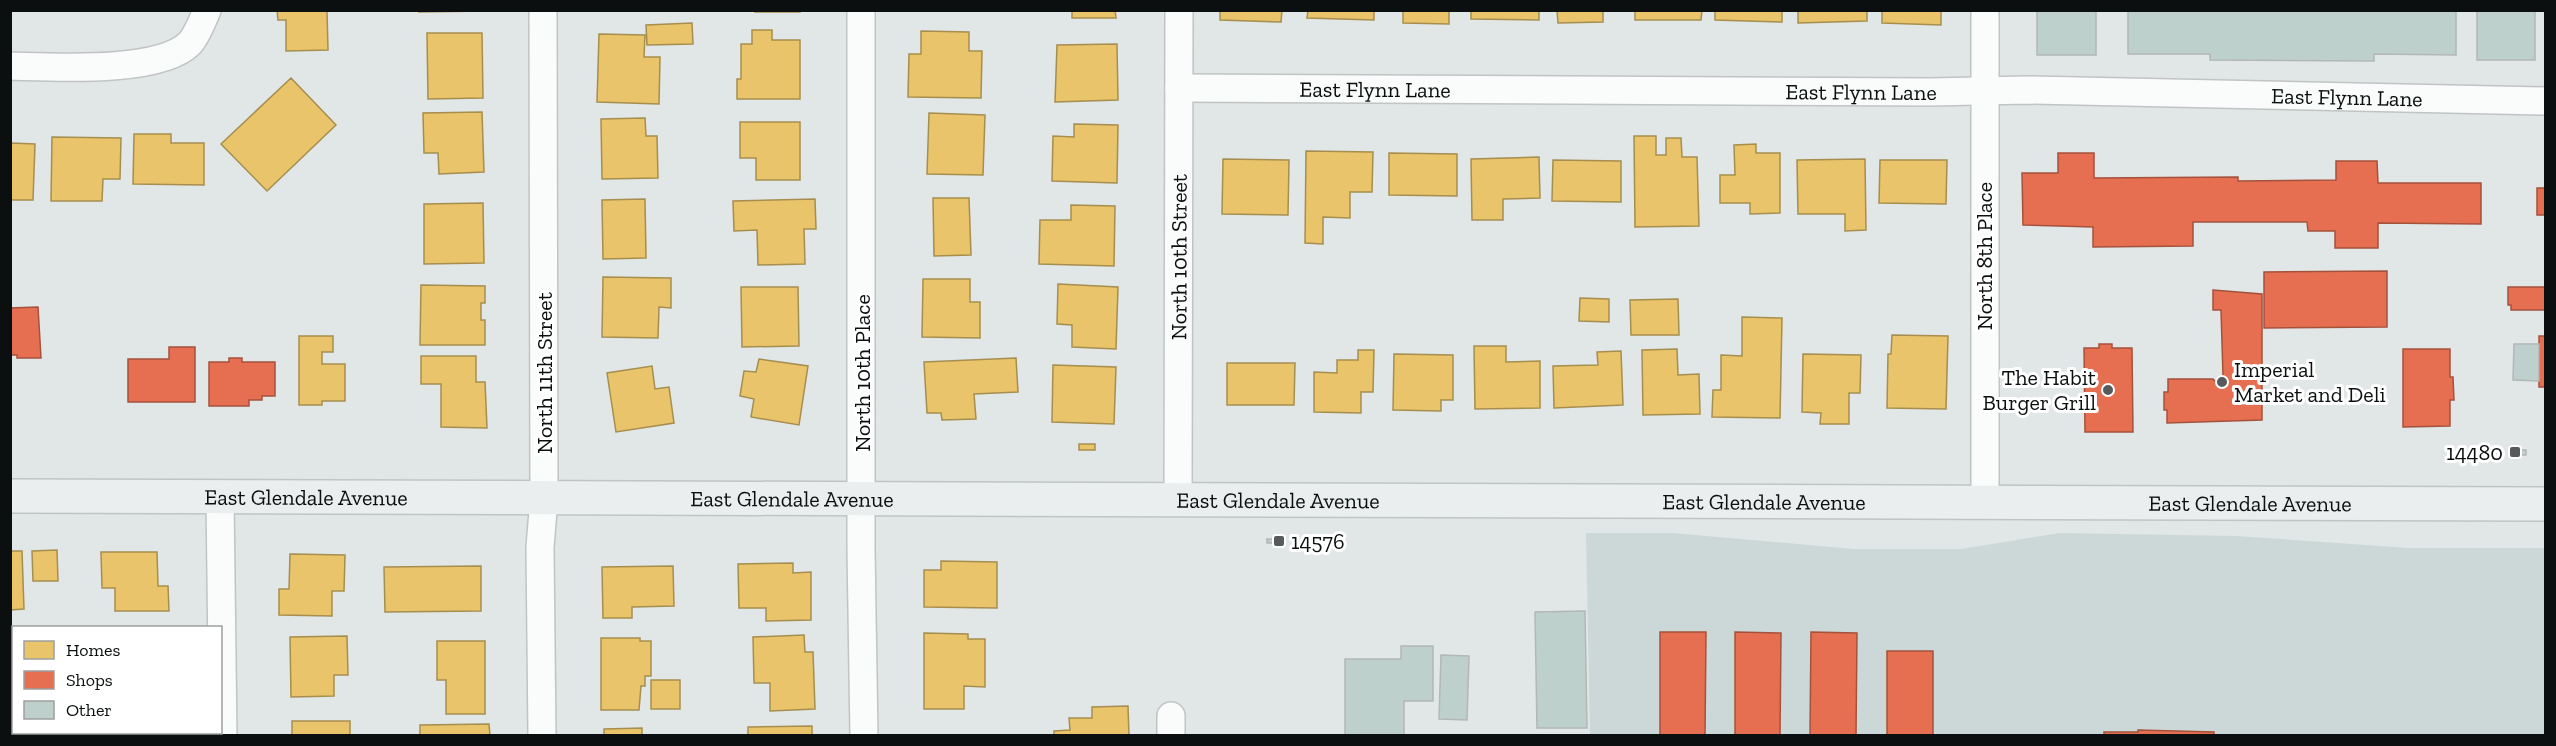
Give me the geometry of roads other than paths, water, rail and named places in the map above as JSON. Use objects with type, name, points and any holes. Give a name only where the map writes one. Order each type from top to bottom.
[{"type":"main road","name":"East Glendale Avenue","points":[[10,496],[2546,504]]},
{"type":"street","points":[[10,66],[113,67],[164,57],[190,43],[207,10]]},
{"type":"street","name":"North 11th Street","points":[[542,735],[540,547],[544,499],[543,10]]},
{"type":"street","name":"North 10th Place","points":[[861,10],[864,735]]},
{"type":"street","name":"North 10th Street","points":[[1178,501],[1179,10]]},
{"type":"street","name":"North 8th Place","points":[[1984,10],[1985,502]]},
{"type":"street","name":"East Flynn Lane","points":[[1179,88],[1983,91],[2546,101]]},
{"type":"street","points":[[220,498],[224,735]]},
{"type":"place","name":"Imperial Market and Deli","points":[[2222,382]]},
{"type":"place","name":"The Habit Burger Grill","points":[[2108,390]]},
{"type":"place","name":"14480","points":[[2515,452]]},
{"type":"place","name":"14576","points":[[1279,541]]}]
